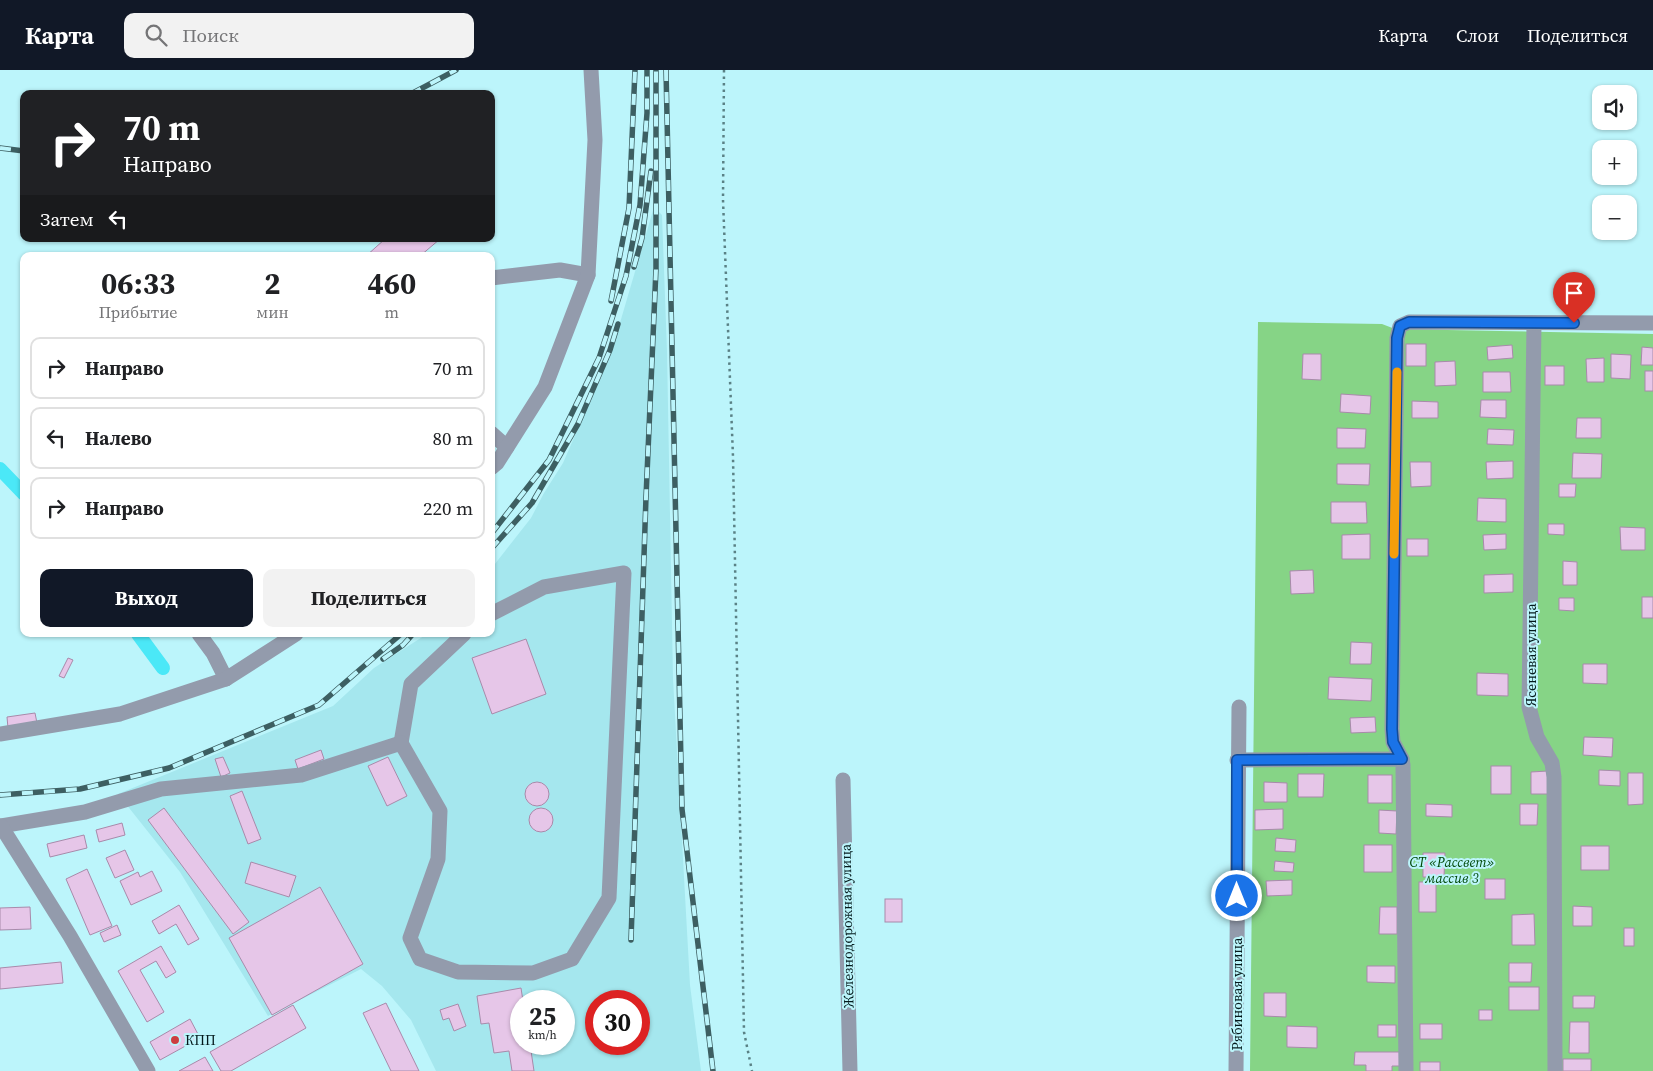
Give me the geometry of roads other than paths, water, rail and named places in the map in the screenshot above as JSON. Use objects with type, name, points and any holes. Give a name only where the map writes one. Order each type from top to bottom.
[{"type":"street","points":[[495,463],[507,448],[545,387],[588,275],[595,140],[591,70]]},
{"type":"street","points":[[495,278],[560,270],[588,275]]},
{"type":"street","points":[[1406,1071],[1403,766],[1402,759],[1393,742],[1392,729],[1397,338],[1400,326],[1409,322],[1653,323]]},
{"type":"street","name":"Ясеневая улица","points":[[1534,323],[1530,707],[1537,737],[1552,763],[1554,777],[1555,1071]]},
{"type":"street","points":[[495,437],[507,448]]},
{"type":"street","points":[[461,637],[411,684],[401,743],[440,811],[438,859],[410,938],[420,960],[458,972],[533,973],[572,958],[609,898],[624,573],[544,586],[495,612]]},
{"type":"street","points":[[201,637],[213,653],[226,679]]},
{"type":"street","points":[[0,734],[120,714],[226,679],[291,637]]},
{"type":"street","name":"Рябиновая улица","points":[[1236,1071],[1237,760],[1239,707]]},
{"type":"street","points":[[148,1071],[70,936],[0,826],[85,812],[161,790],[301,775],[401,743]]},
{"type":"street","points":[[1237,760],[1402,759]]},
{"type":"street","name":"Железнодорожная улица","points":[[844,780],[850,1071]]},
{"type":"waterway","points":[[0,469],[20,490]]},
{"type":"waterway","points":[[140,637],[163,668]]},
{"type":"railway","points":[[418,90],[456,70]]},
{"type":"railway","points":[[611,301],[629,208],[635,70]]},
{"type":"railway","points":[[495,529],[549,460],[599,358],[626,276],[640,205],[647,113],[647,70]]},
{"type":"railway","points":[[631,940],[646,497],[656,269],[656,70]]},
{"type":"railway","points":[[666,70],[682,809],[713,1071]]},
{"type":"railway","points":[[0,148],[20,150]]},
{"type":"railway","points":[[634,267],[642,238],[651,171]]},
{"type":"railway","points":[[495,545],[532,503],[578,424],[610,350],[618,324]]},
{"type":"railway","points":[[0,795],[80,789],[169,768],[319,705],[398,637]]},
{"type":"railway","points":[[383,659],[403,645],[410,637]]},
{"type":"place","name":"КПП","points":[[175,1040]]},
{"type":"park label","name":"СТ «Рассвет» массив 3","points":[[1452,870]]}]
